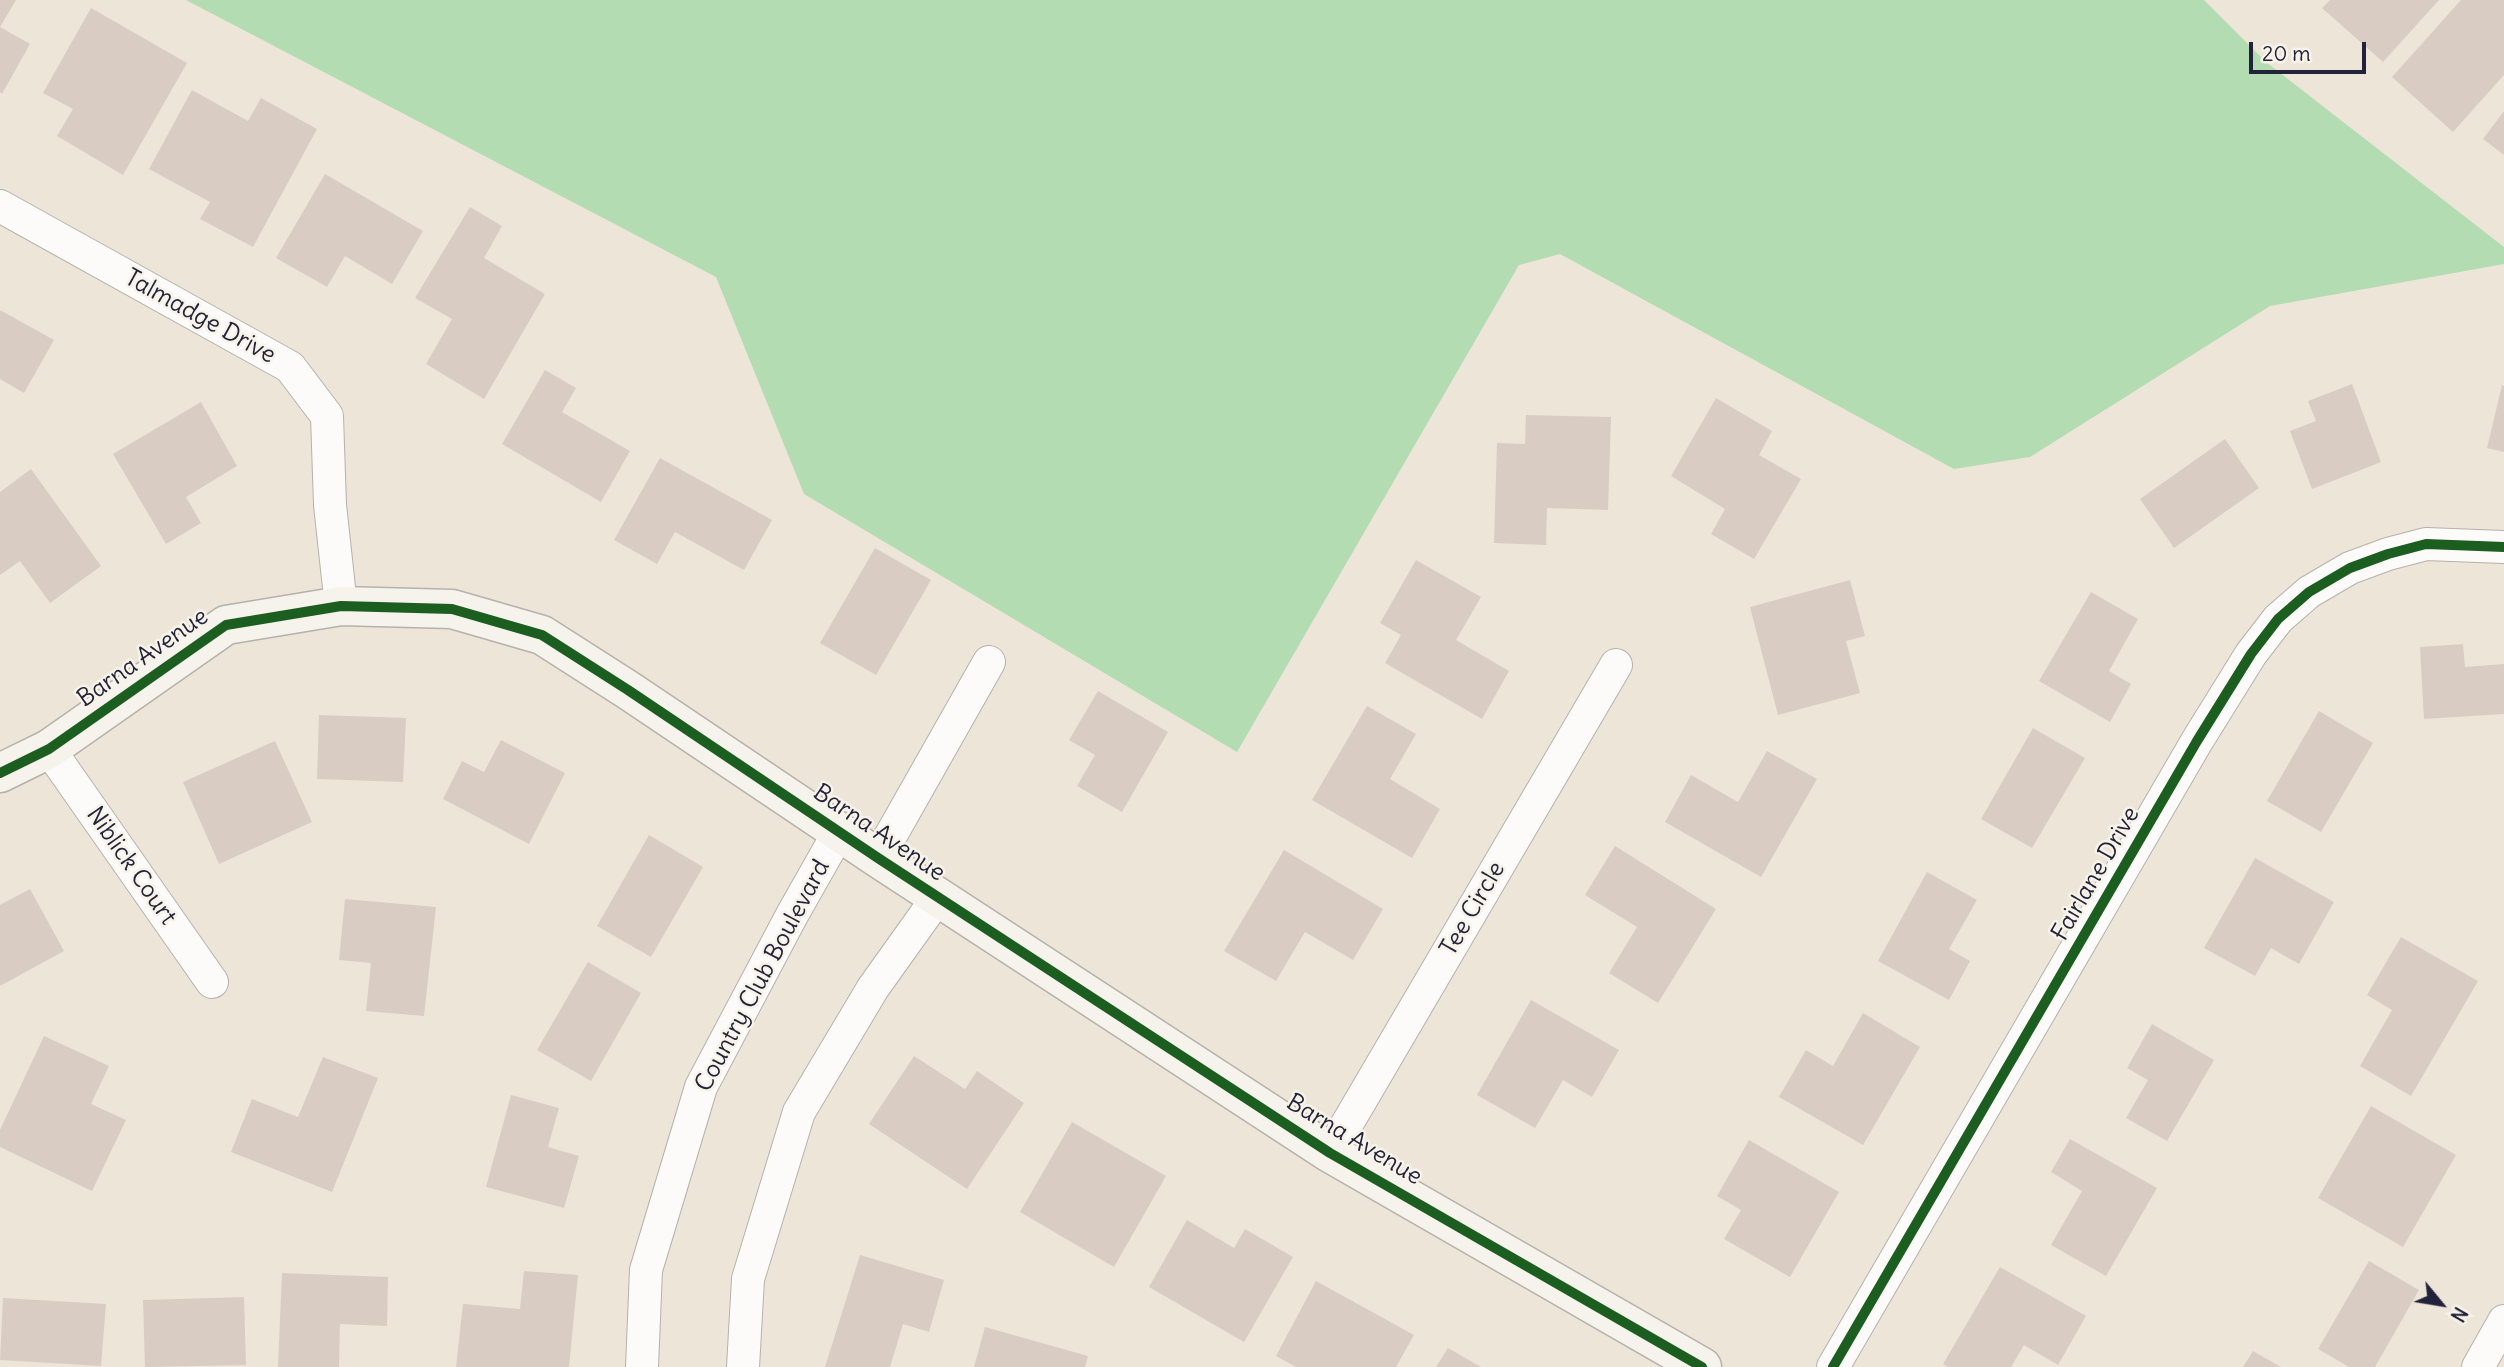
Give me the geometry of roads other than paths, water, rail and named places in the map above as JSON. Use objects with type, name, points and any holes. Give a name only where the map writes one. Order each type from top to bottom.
[{"type":"street","name":"Talmadge Drive","points":[[0,206],[290,367],[327,416],[330,505],[341,606]]},
{"type":"street","name":"Fairlane Drive","points":[[1833,1367],[2197,741],[2251,654],[2278,619],[2309,592],[2339,574],[2388,554],[2426,544],[2504,548]]},
{"type":"street","name":"Barna Avenue","points":[[0,773],[49,750],[226,625],[341,606],[452,609],[542,635],[1330,1153],[1702,1367]]},
{"type":"street","points":[[878,858],[989,662]]},
{"type":"street","name":"Tee Circle","points":[[1330,1153],[1616,665]]},
{"type":"street","name":"Niblick Court","points":[[49,750],[212,982]]},
{"type":"street","name":"Country Club Boulevard","points":[[642,1367],[646,1270],[701,1087],[839,832]]},
{"type":"street","points":[[743,1367],[748,1279],[799,1112],[873,988],[938,897]]},
{"type":"street","points":[[2478,1367],[2504,1321]]}]
